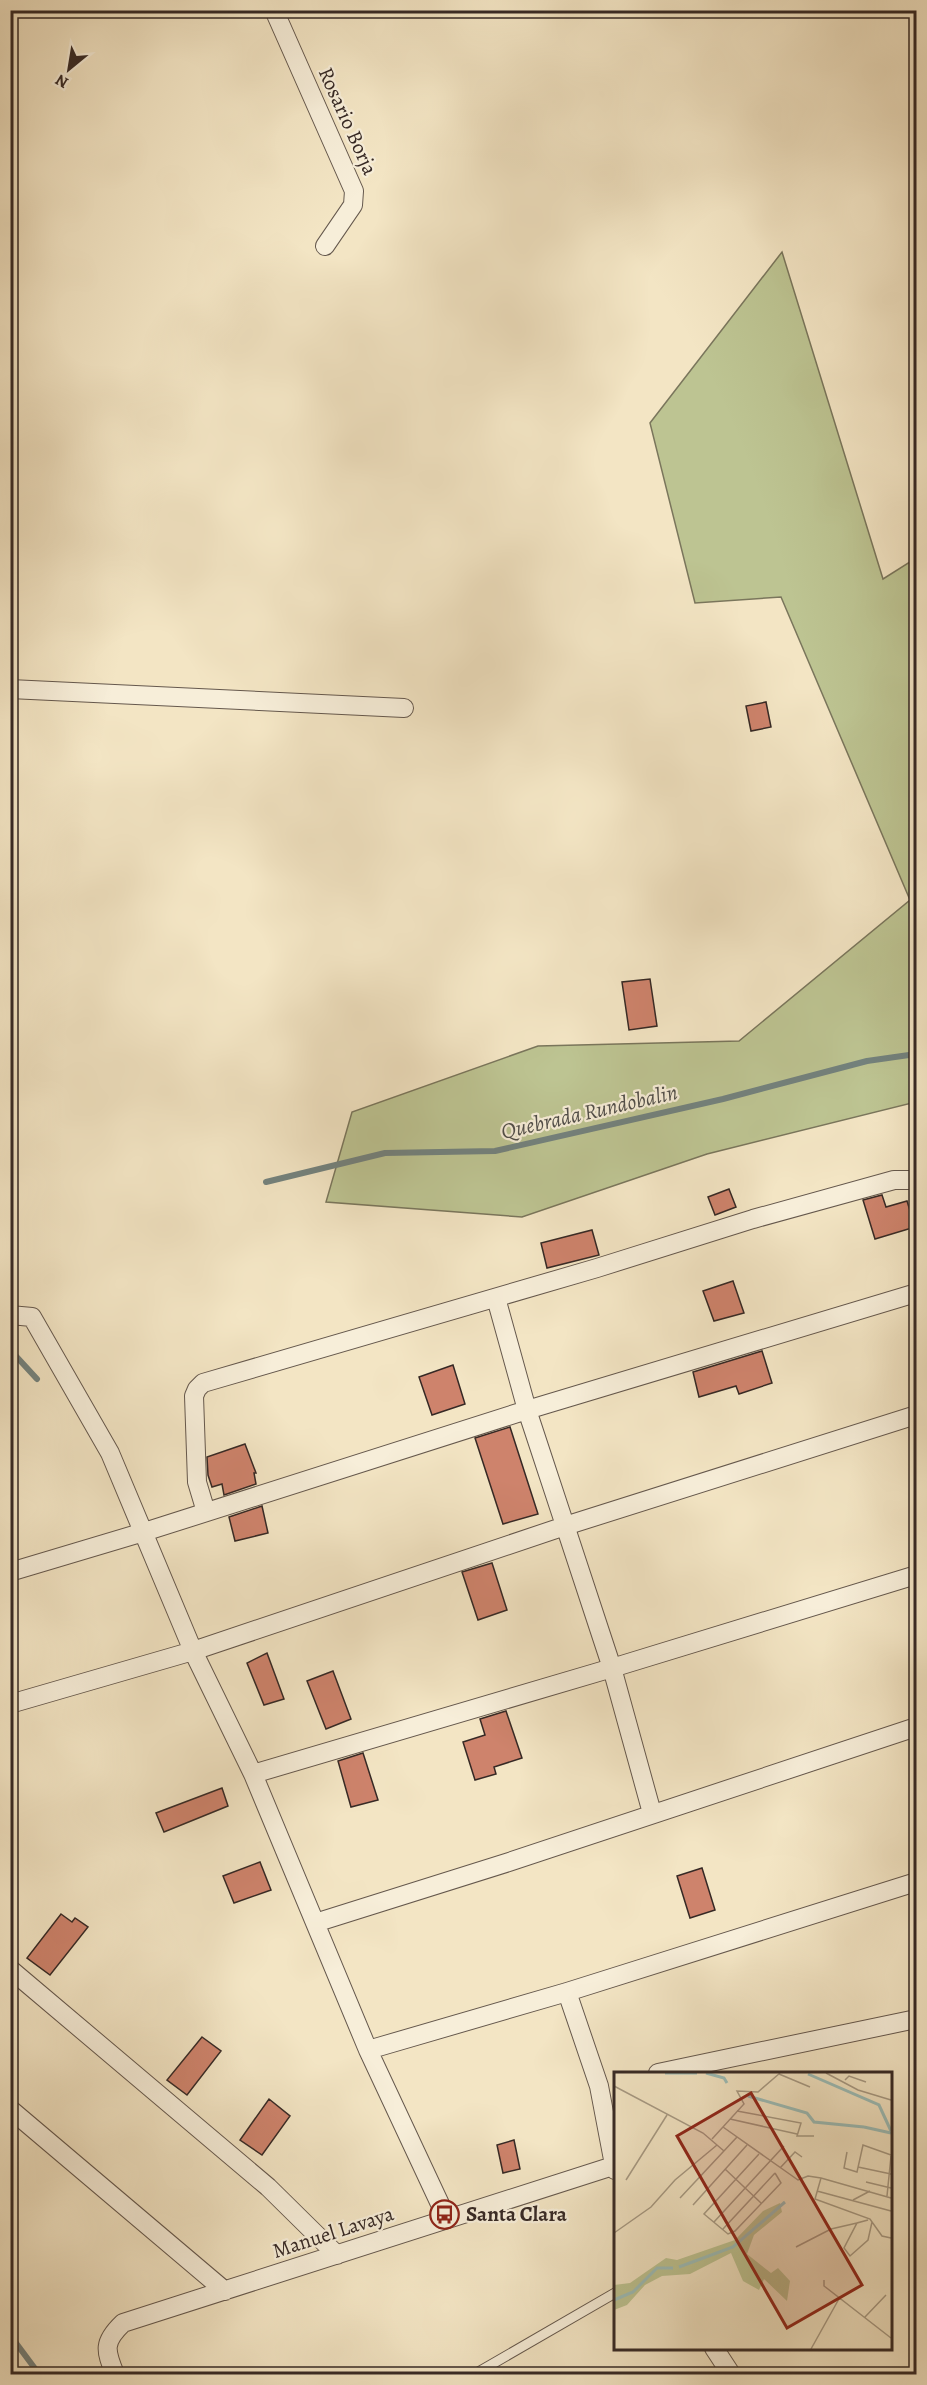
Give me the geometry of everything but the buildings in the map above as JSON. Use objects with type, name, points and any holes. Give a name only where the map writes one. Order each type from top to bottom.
[{"type":"street","name":"Rosario Borja","points":[[274,10],[354,191],[353,205],[325,246]]},
{"type":"street","points":[[10,689],[405,708]]},
{"type":"street","points":[[206,1512],[197,1482],[194,1396],[203,1383],[496,1298],[753,1219],[894,1180],[916,1180]]},
{"type":"street","points":[[10,1572],[144,1532],[527,1410],[916,1293]]},
{"type":"street","points":[[496,1298],[527,1410],[612,1668],[652,1813]]},
{"type":"street","points":[[10,1315],[32,1317],[110,1453],[193,1651],[253,1774],[368,2050],[447,2219]]},
{"type":"street","points":[[10,1704],[193,1651],[565,1526],[916,1415]]},
{"type":"street","points":[[253,1774],[916,1575]]},
{"type":"street","points":[[315,1923],[509,1862],[916,1727]]},
{"type":"street","points":[[368,2050],[567,1992],[916,1882]]},
{"type":"street","points":[[10,1969],[268,2187],[337,2255]]},
{"type":"street","points":[[567,1992],[607,2084],[614,2168]]},
{"type":"street","points":[[663,2072],[916,2019]]},
{"type":"street","points":[[10,2109],[225,2291]]},
{"type":"street","name":"Manuel Lavaya","points":[[115,2374],[106,2353],[111,2335],[123,2323],[614,2168]]},
{"type":"street","points":[[715,2349],[731,2374]]},
{"type":"lane","points":[[475,2374],[614,2294]]},
{"type":"green space","points":[[782,252],[883,579],[916,558],[916,1102],[707,1154],[522,1217],[326,1202],[352,1112],[538,1046],[739,1041],[910,900],[781,597],[695,603],[650,423]]},
{"type":"waterway","name":"Quebrada Rundobalin","points":[[266,1182],[385,1153],[495,1151],[723,1099],[867,1061],[916,1054]]},
{"type":"waterway","points":[[14,1354],[37,1379]]},
{"type":"waterway","points":[[10,2335],[39,2374]]},
{"type":"place","name":"Santa Clara","points":[[445,2214]]}]
